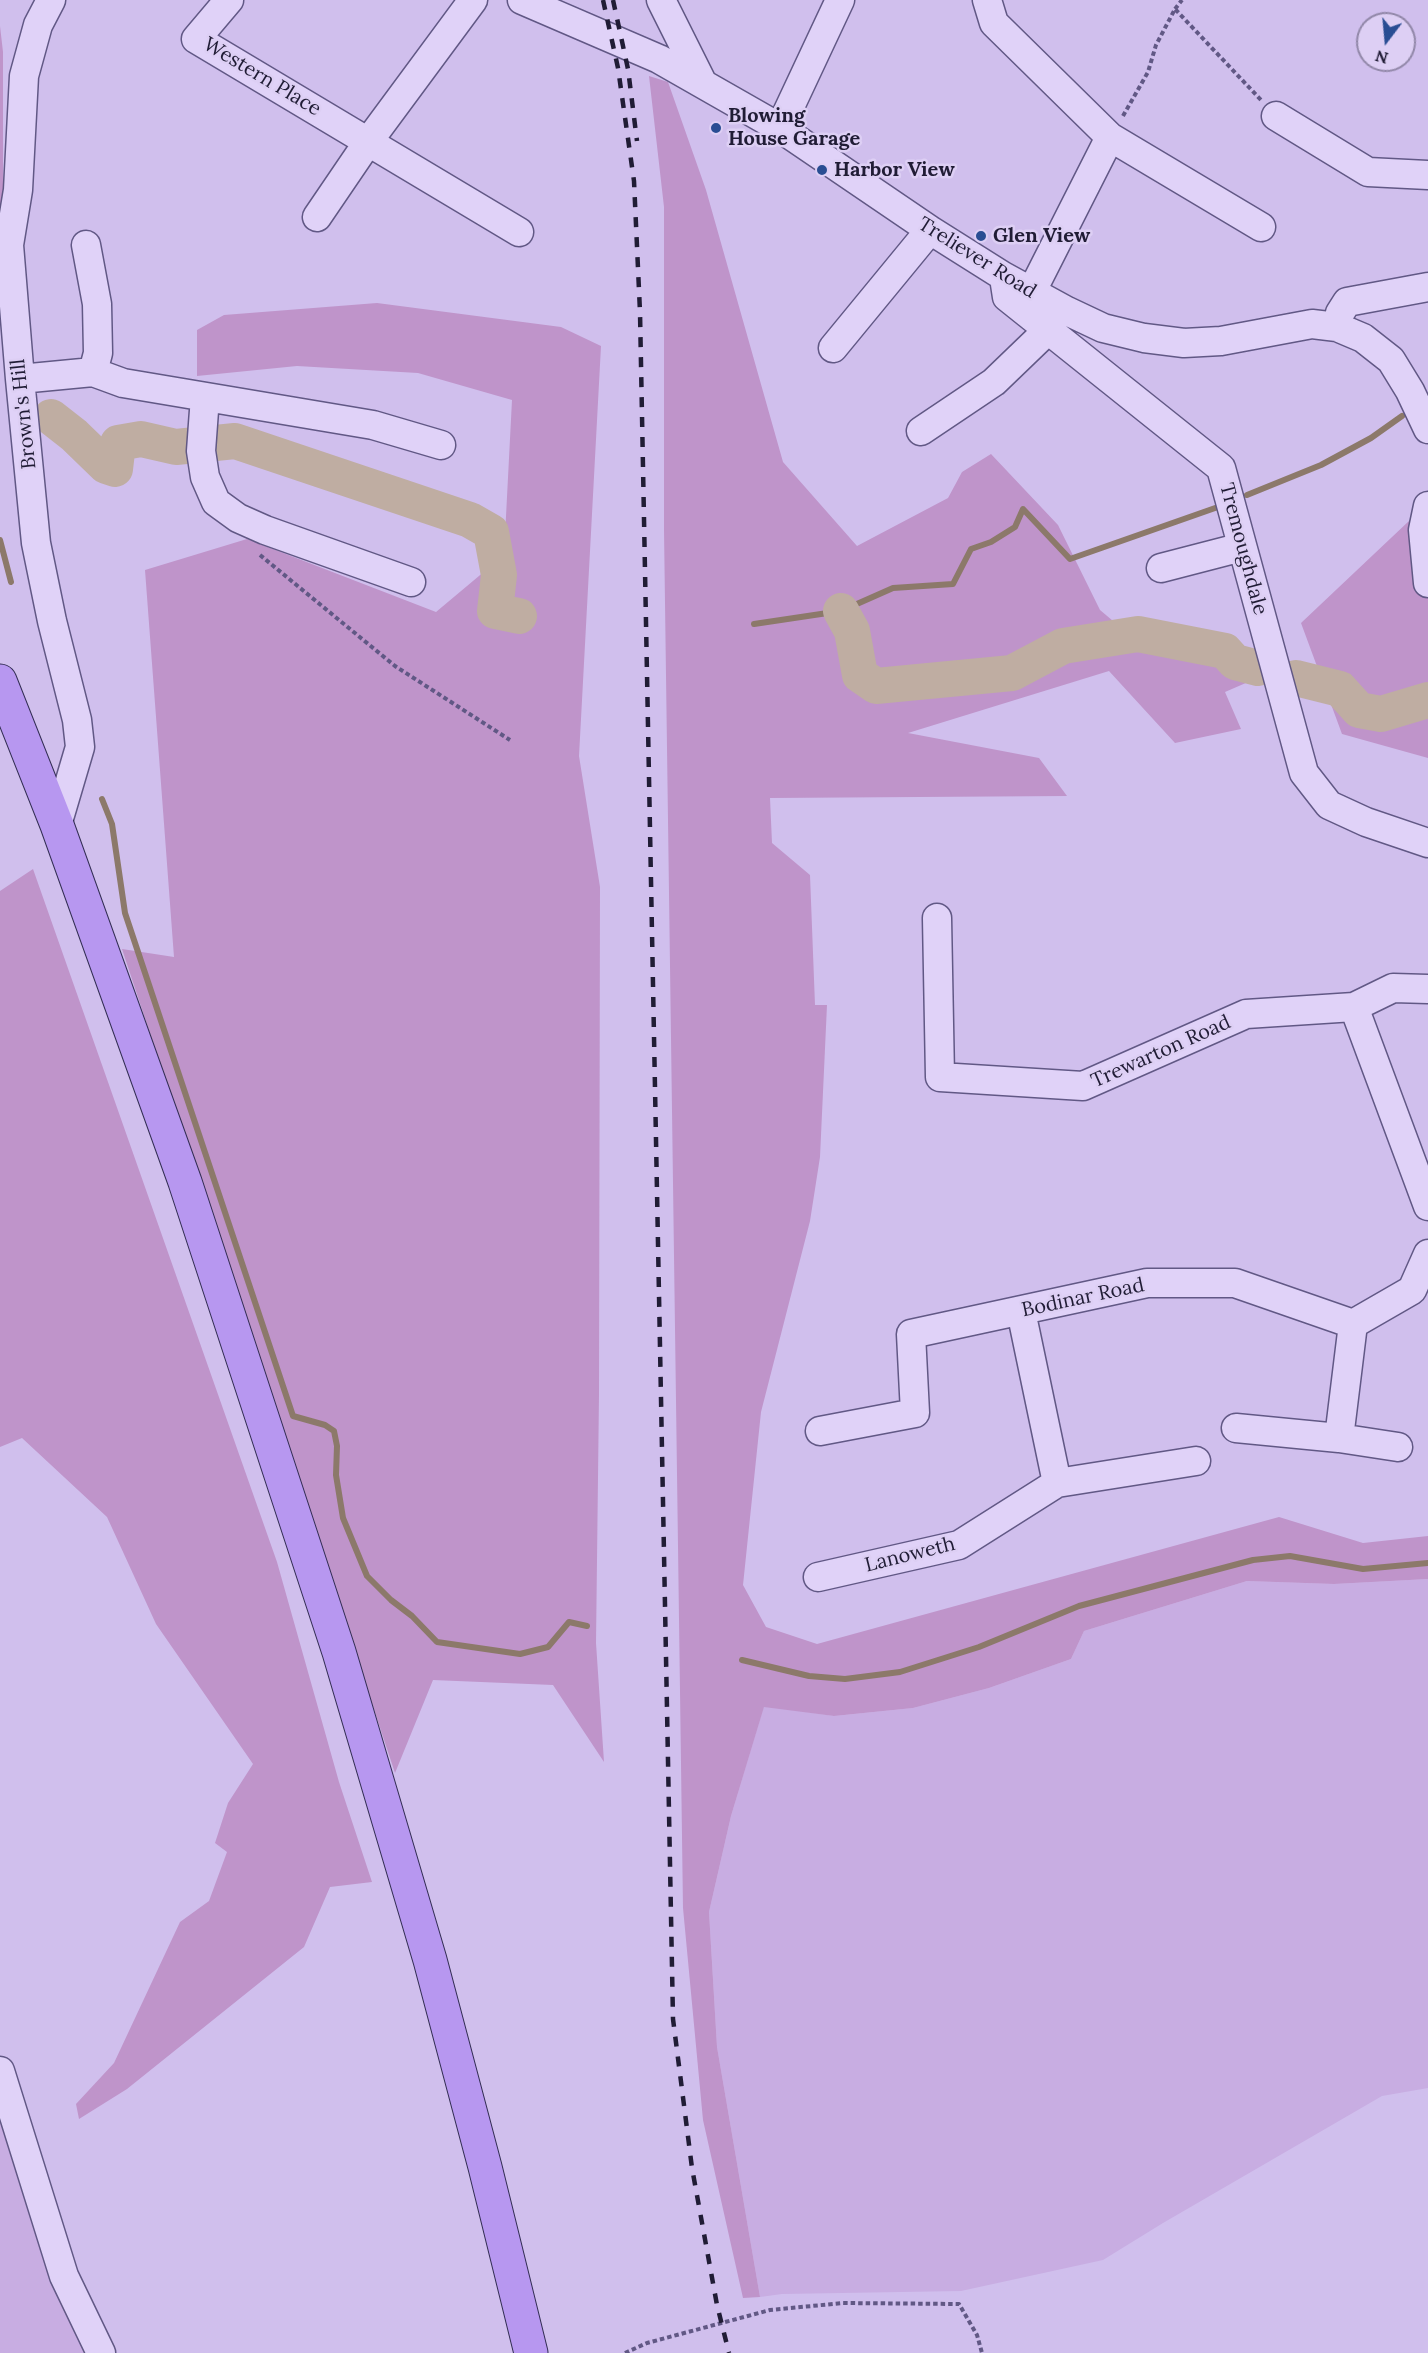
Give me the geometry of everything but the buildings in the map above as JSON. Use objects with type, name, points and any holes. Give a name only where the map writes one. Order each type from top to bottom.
[{"type":"main road","points":[[0,681],[57,825],[185,1182],[339,1652],[430,1960],[531,2353]]},
{"type":"street","name":"Brown's Hill","points":[[51,0],[38,25],[24,76],[18,190],[4,246],[36,543],[51,621],[77,720],[80,747],[57,825]]},
{"type":"street","name":"Western Place","points":[[228,0],[196,39],[519,232]]},
{"type":"street","points":[[317,217],[368,142],[473,0]]},
{"type":"street","name":"Treliever Road","points":[[522,0],[659,58],[780,128],[930,230],[1003,276],[1031,293],[1103,328],[1144,338],[1184,343],[1221,341],[1312,324],[1337,327],[1363,338],[1391,360],[1410,391],[1428,429]]},
{"type":"street","points":[[662,0],[703,84]]},
{"type":"street","points":[[780,128],[840,0]]},
{"type":"street","points":[[987,0],[994,23],[1110,137],[1262,227]]},
{"type":"street","points":[[1276,116],[1368,172],[1428,175]]},
{"type":"street","points":[[1031,293],[1110,137]]},
{"type":"street","points":[[833,348],[930,230]]},
{"type":"street","points":[[86,245],[97,304],[98,353],[93,372]]},
{"type":"street","name":"Tremoughdale","points":[[1003,276],[1007,297],[1221,468],[1304,773],[1329,805],[1366,822],[1428,843]]},
{"type":"street","points":[[1337,327],[1340,314],[1347,302],[1428,287]]},
{"type":"street","points":[[921,431],[994,382],[1048,330]]},
{"type":"street","points":[[20,380],[93,372],[123,383],[373,425],[441,446]]},
{"type":"street","points":[[205,397],[201,444],[205,477],[216,502],[238,518],[265,530],[411,582]]},
{"type":"street","points":[[1428,506],[1423,530],[1428,583]]},
{"type":"street","points":[[1161,568],[1242,547]]},
{"type":"street","name":"Trewarton Road","points":[[937,918],[940,1077],[1083,1086],[1246,1014],[1354,1007],[1393,988],[1428,989]]},
{"type":"street","points":[[1354,1007],[1428,1206]]},
{"type":"street","points":[[1339,1438],[1353,1324],[1412,1290],[1428,1254]]},
{"type":"street","name":"Bodinar Road","points":[[820,1431],[915,1413],[911,1334],[1147,1283],[1235,1283],[1353,1324]]},
{"type":"street","points":[[1021,1311],[1057,1483]]},
{"type":"street","points":[[1236,1428],[1339,1438],[1398,1447]]},
{"type":"street","name":"Lanoweth","points":[[818,1577],[959,1545],[1057,1483],[1196,1461]]},
{"type":"street","points":[[0,2071],[64,2276],[101,2353]]},
{"type":"path","points":[[1110,137],[1148,72],[1155,45],[1182,0]]},
{"type":"path","points":[[1175,9],[1276,116]]},
{"type":"path","points":[[252,548],[395,666],[510,740]]},
{"type":"path","points":[[625,2353],[647,2343],[770,2310],[866,2303],[959,2304],[977,2335],[982,2353]]},
{"type":"shaded area","points":[[0,26],[3,52],[3,238],[0,239]]},
{"type":"shaded area","points":[[649,76],[668,82],[706,190],[783,462],[857,546],[948,498],[962,472],[991,454],[1058,525],[1100,610],[1119,626],[1253,656],[1262,676],[1225,692],[1241,729],[1175,743],[1109,671],[908,733],[1039,758],[1067,796],[770,798],[772,843],[810,875],[815,1005],[827,1005],[820,1157],[810,1221],[761,1412],[743,1585],[766,1627],[817,1644],[1279,1517],[1363,1543],[1428,1536],[1428,1579],[1334,1584],[1247,1581],[1084,1631],[1071,1659],[989,1688],[913,1708],[834,1716],[764,1707],[731,1816],[709,1912],[717,2047],[760,2297],[743,2298],[703,2120],[683,1908],[664,530],[664,207]]},
{"type":"shaded area","points":[[377,303],[561,327],[601,346],[579,756],[600,887],[596,1643],[604,1762],[553,1685],[433,1680],[395,1773],[122,949],[174,957],[145,570],[247,539],[436,612],[504,555],[512,400],[418,373],[297,366],[197,376],[197,330],[224,315]]},
{"type":"shaded area","points":[[1428,503],[1428,758],[1342,734],[1301,623]]},
{"type":"shaded area","points":[[33,869],[277,1562],[339,1782],[372,1882],[330,1887],[304,1947],[127,2089],[79,2119],[76,2104],[114,2063],[180,1922],[209,1901],[227,1852],[215,1843],[228,1803],[253,1764],[156,1624],[107,1517],[22,1438],[0,1447],[0,891]]},
{"type":"shaded area","points":[[1428,1579],[1428,2088],[1382,2096],[1103,2260],[961,2291],[782,2294],[760,2297],[717,2047],[709,1912],[731,1816],[764,1706],[834,1716],[913,1708],[989,1688],[1071,1659],[1084,1631],[1247,1581],[1334,1584]]},
{"type":"shaded area","points":[[0,2107],[47,2271],[87,2353],[0,2353]]},
{"type":"waterway","points":[[1247,495],[1321,465],[1371,438],[1402,416]]},
{"type":"waterway","points":[[51,417],[74,435],[106,466],[115,469],[118,443],[141,439],[176,447],[235,441],[470,520],[491,532],[499,575],[495,611],[519,616]]},
{"type":"waterway","points":[[754,624],[841,611],[893,588],[953,584],[971,549],[991,542],[1015,527],[1023,509],[1070,559],[1218,507]]},
{"type":"waterway","points":[[0,540],[11,582]]},
{"type":"waterway","points":[[841,611],[852,631],[860,675],[876,686],[1012,673],[1063,646],[1138,634],[1225,651],[1235,662],[1258,668]]},
{"type":"waterway","points":[[1296,678],[1340,689],[1359,710],[1381,714],[1428,700]]},
{"type":"waterway","points":[[102,799],[112,824],[125,913],[293,1416],[325,1425],[334,1431],[337,1446],[336,1475],[343,1518],[367,1576],[437,1642],[520,1654],[548,1647],[569,1622],[587,1626]]},
{"type":"waterway","points":[[742,1660],[809,1676],[845,1679],[900,1672],[979,1647],[1079,1606],[1253,1560],[1290,1556],[1363,1569],[1428,1563]]},
{"type":"railway","points":[[603,0],[618,68],[634,181],[640,312],[673,2019],[692,2168],[717,2305],[729,2353]]},
{"type":"railway","points":[[613,0],[628,69],[637,141]]},
{"type":"place","name":"Blowing House Garage","points":[[716,128]]},
{"type":"place","name":"Harbor View","points":[[822,170]]},
{"type":"place","name":"Glen View","points":[[981,236]]}]
